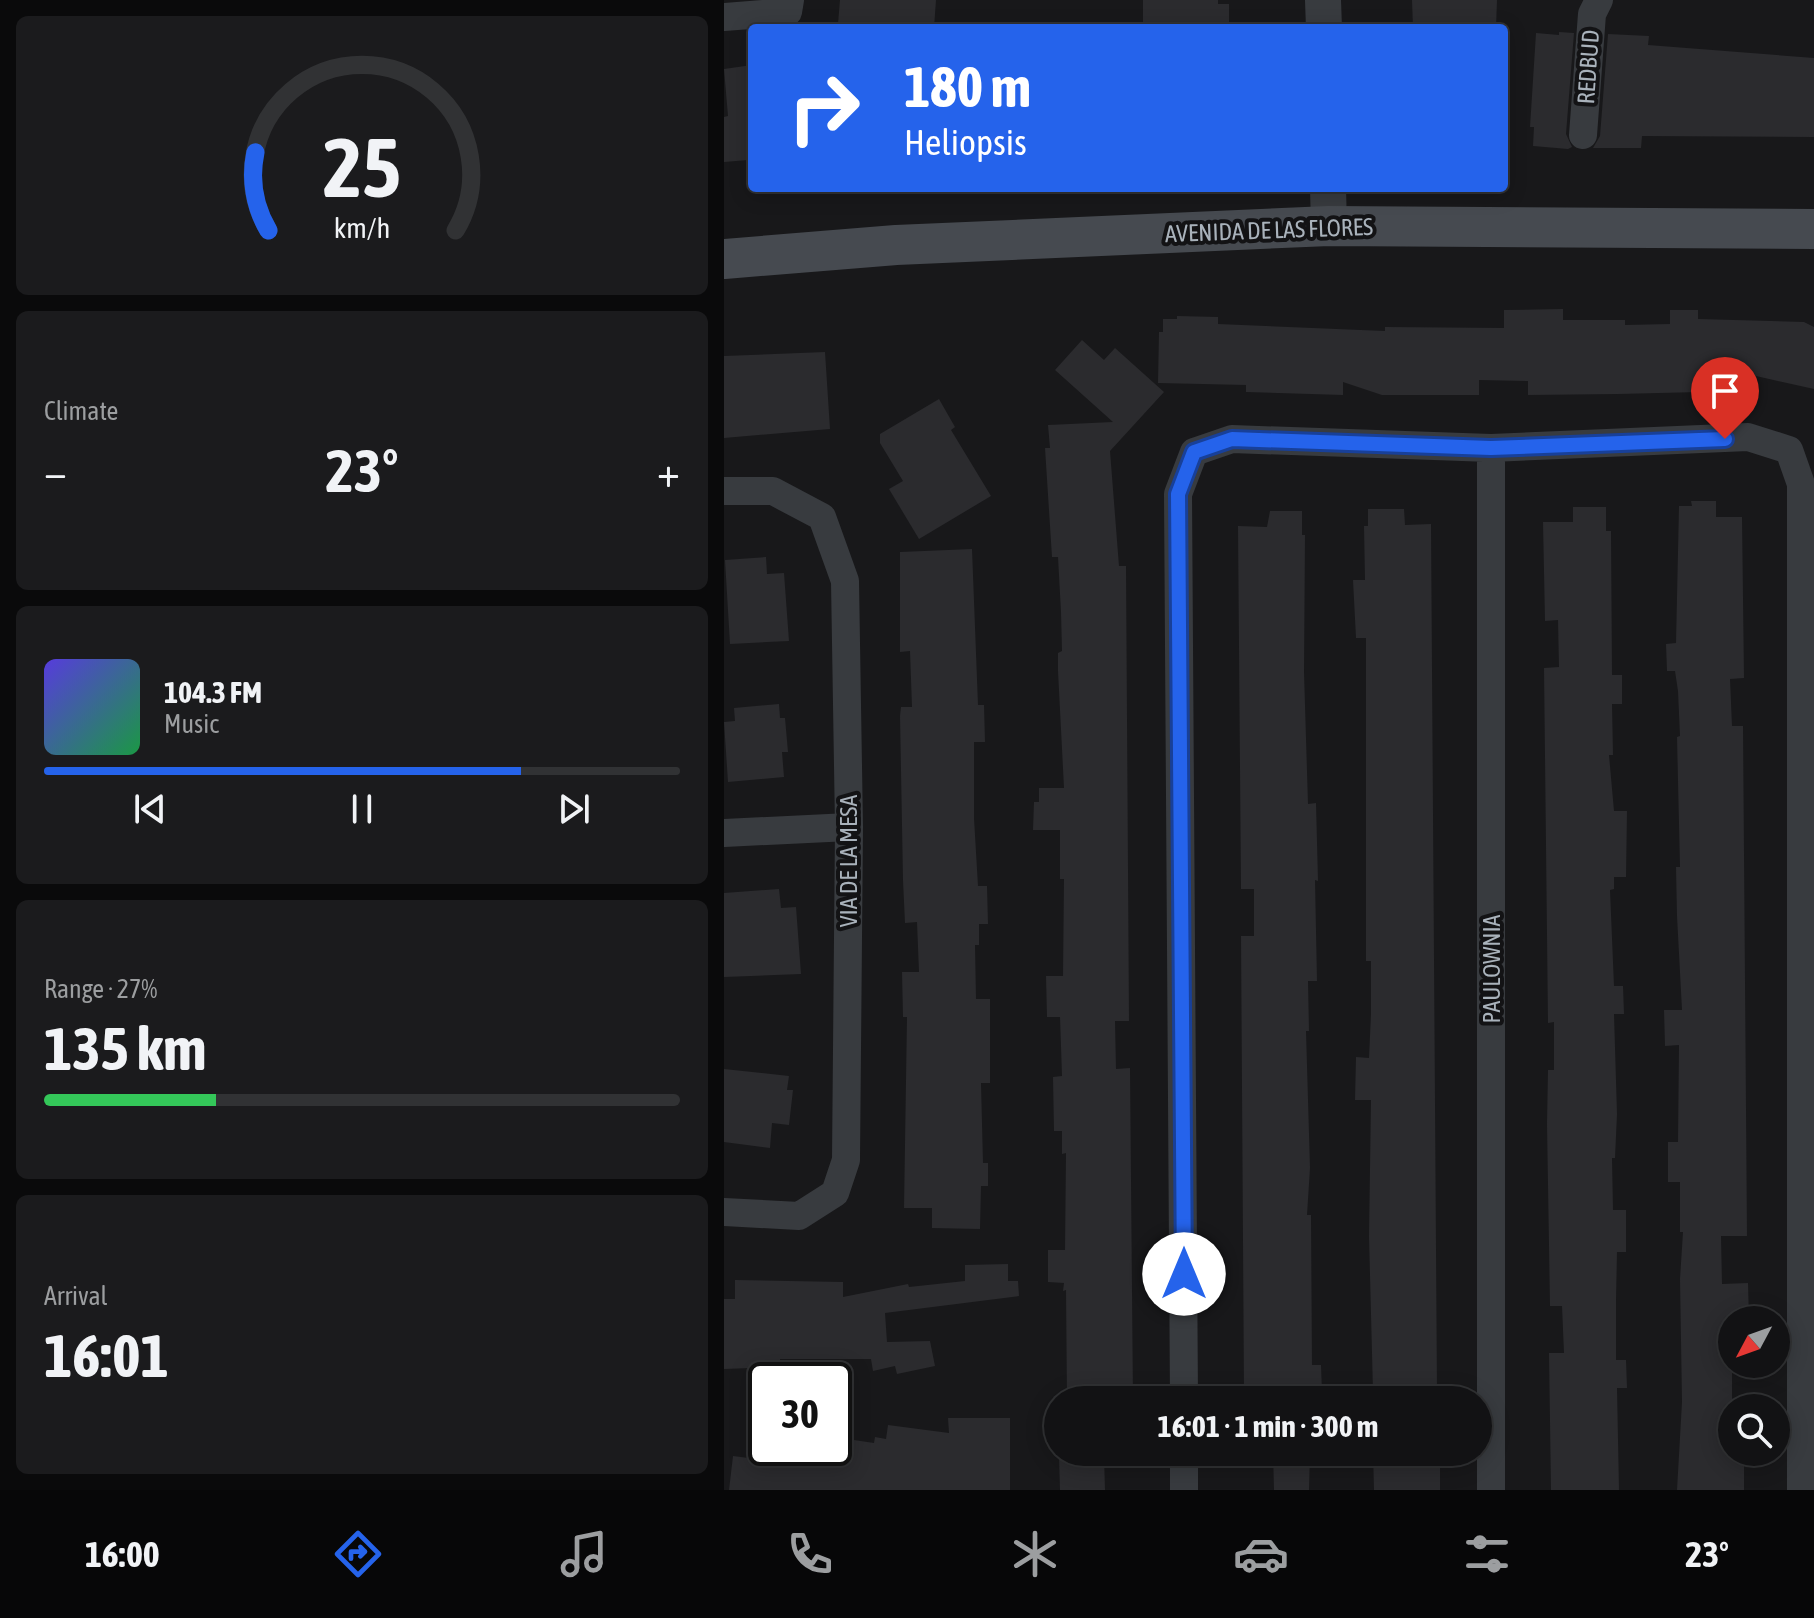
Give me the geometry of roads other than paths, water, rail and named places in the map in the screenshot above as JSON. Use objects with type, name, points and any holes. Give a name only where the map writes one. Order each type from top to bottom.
[{"type":"main road","name":"AVENIDA DE LAS FLORES","points":[[724,259],[1329,207],[1814,229]]},
{"type":"street","points":[[1323,0],[1324,24]]},
{"type":"street","name":"REDBUD","points":[[1583,135],[1592,14],[1599,0]]},
{"type":"street","points":[[724,17],[789,6]]},
{"type":"street","points":[[1184,1386],[1178,494],[1194,452],[1232,439],[1491,448],[1748,437],[1789,450],[1801,484],[1808,638],[1808,1382],[1801,1490]]},
{"type":"street","name":"PAULOWNIA","points":[[1491,448],[1491,1490]]},
{"type":"street","name":"VIA DE LA MESA","points":[[724,491],[773,491],[822,517],[845,581],[849,827],[846,1160],[835,1193],[799,1216],[724,1212]]},
{"type":"street","points":[[724,833],[849,827]]},
{"type":"street","points":[[1184,1466],[1184,1490]]}]
